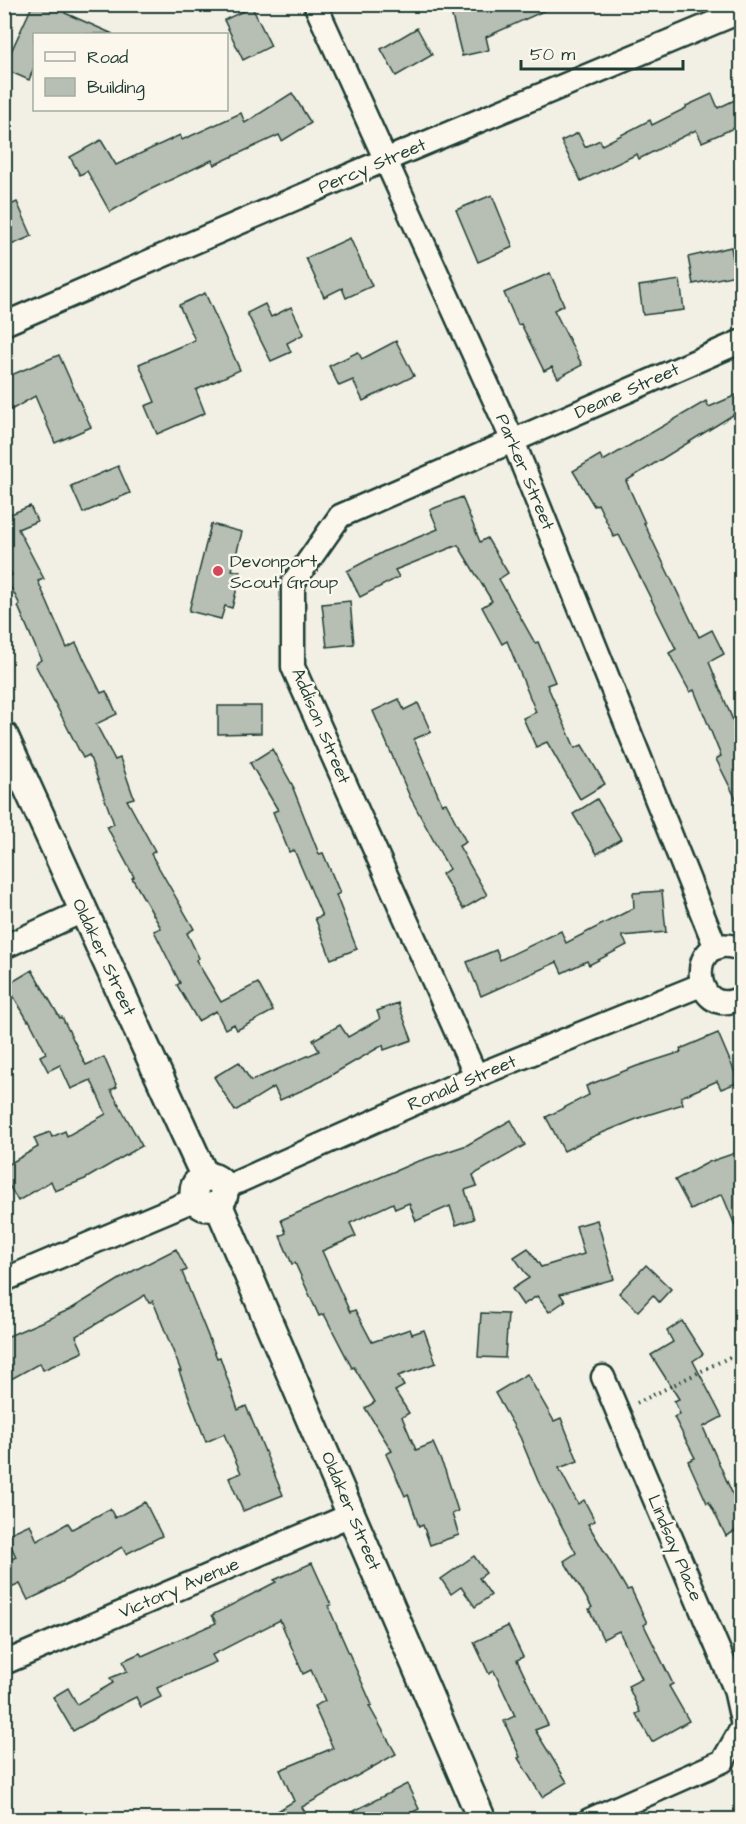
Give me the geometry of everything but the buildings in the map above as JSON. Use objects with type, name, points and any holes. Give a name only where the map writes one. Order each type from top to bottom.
[{"type":"street","name":"Parker Street","points":[[315,4],[513,441],[716,948]]},
{"type":"street","name":"Percy Street","points":[[4,324],[385,160],[741,11]]},
{"type":"street","name":"Deane Street","points":[[513,441],[741,341]]},
{"type":"street","name":"Addison Street","points":[[476,1076],[293,667],[293,583],[340,516],[513,441]]},
{"type":"street","name":"Oldaker Street","points":[[4,736],[211,1192],[352,1514],[482,1820]]},
{"type":"street","points":[[4,947],[83,911]]},
{"type":"street","points":[[740,1003],[720,1001],[712,997],[701,985],[700,968],[703,959],[716,948],[733,946],[741,950]]},
{"type":"street","name":"Ronald Street","points":[[4,1280],[476,1076],[701,985]]},
{"type":"street","name":"Lindsay Place","points":[[603,1377],[735,1689],[741,1720]]},
{"type":"street","name":"Victory Avenue","points":[[4,1663],[352,1514]]},
{"type":"street","points":[[589,1820],[723,1761],[741,1728]]},
{"type":"path","points":[[618,1412],[741,1351]]},
{"type":"place","name":"Devonport Scout Group","points":[[218,571]]}]
